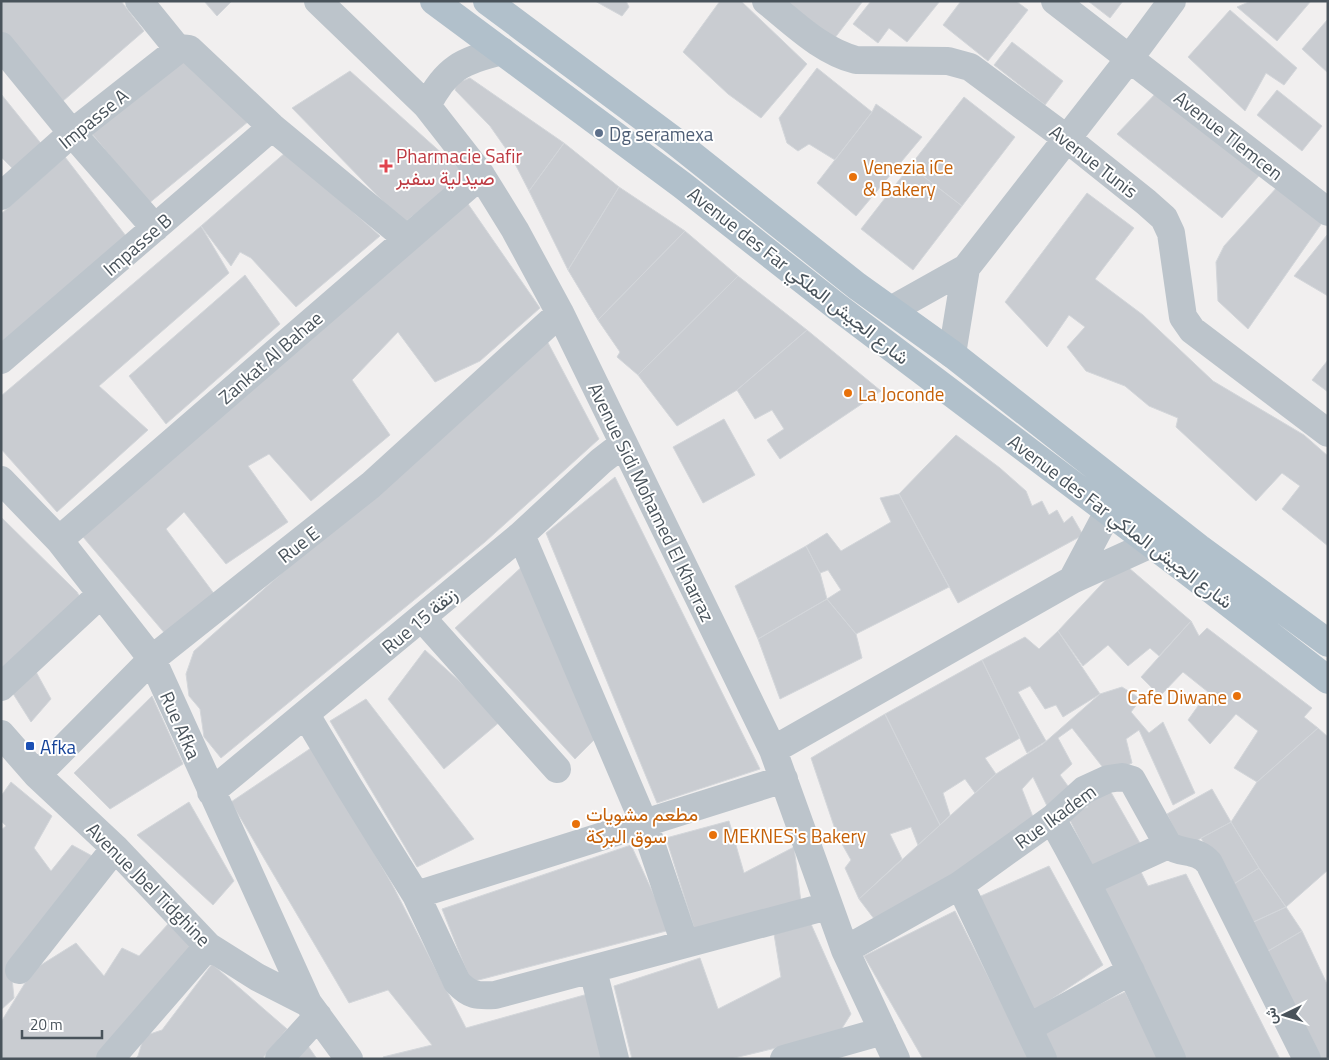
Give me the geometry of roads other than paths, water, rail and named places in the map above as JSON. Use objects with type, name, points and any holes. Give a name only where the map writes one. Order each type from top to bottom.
[{"type":"main road","name":"Avenue des Far شارع الجيش الملكي","points":[[434,1],[682,185],[836,306],[1328,680]]},
{"type":"main road","name":"Avenue des Far شارع الجيش الملكي","points":[[487,1],[672,138],[857,286],[952,354],[1199,548],[1328,643]]},
{"type":"street","points":[[139,1],[183,49],[272,127],[406,238]]},
{"type":"street","name":"Avenue Sidi Mohamed El Kharraz","points":[[318,1],[427,106],[481,175],[515,230],[560,313],[773,750],[845,950],[896,1059]]},
{"type":"street","name":"Avenue Tunis","points":[[766,1],[828,49],[845,57],[856,60],[948,61],[970,67],[1066,138],[1164,218],[1171,233],[1183,317],[1192,330],[1328,433]]},
{"type":"street","name":"Avenue Tlemcen","points":[[1055,1],[1328,212]]},
{"type":"street","points":[[892,310],[966,268],[1172,1]]},
{"type":"street","points":[[1,46],[155,228]]},
{"type":"street","name":"Impasse A","points":[[1,196],[72,132],[183,49]]},
{"type":"street","points":[[427,106],[440,83],[455,68],[476,58],[502,52]]},
{"type":"street","name":"Impasse B","points":[[1,360],[272,127]]},
{"type":"street","name":"Zankat Al Bahae","points":[[59,540],[481,175]]},
{"type":"street","points":[[952,354],[966,268]]},
{"type":"street","name":"Rue E","points":[[38,775],[152,660],[371,485],[560,313]]},
{"type":"street","name":"Rue 15 زنقة","points":[[212,792],[521,535],[623,444]]},
{"type":"street","name":"Rue Afka","points":[[1,480],[59,540],[152,660],[313,1009]]},
{"type":"street","points":[[1072,580],[1108,512]]},
{"type":"street","points":[[521,535],[644,823],[685,944]]},
{"type":"street","points":[[773,750],[1072,580],[1150,544]]},
{"type":"street","points":[[1,687],[101,594]]},
{"type":"street","points":[[422,618],[557,769]]},
{"type":"street","points":[[306,715],[416,896],[457,982],[470,993],[478,996],[495,995],[593,970],[828,906]]},
{"type":"street","name":"Avenue Jbel Tidghine","points":[[6,750],[38,775],[115,848],[208,946],[313,1009],[349,1059]]},
{"type":"street","name":"Rue Ikadem","points":[[845,950],[960,885],[1052,819],[1084,790],[1108,779],[1128,778],[1138,791],[1168,845]]},
{"type":"street","points":[[416,896],[784,780]]},
{"type":"street","points":[[1052,819],[1087,882],[1172,1059]]},
{"type":"street","points":[[1087,882],[1168,845],[1203,857],[1208,863],[1307,1059]]},
{"type":"street","points":[[20,970],[115,848]]},
{"type":"street","points":[[960,885],[1043,1059]]},
{"type":"street","points":[[110,1059],[208,946]]},
{"type":"street","points":[[593,970],[615,1059]]},
{"type":"street","points":[[1028,1028],[1131,971]]},
{"type":"street","points":[[279,1059],[313,1009]]},
{"type":"street","points":[[784,1059],[883,1031]]},
{"type":"place","name":"Dg seramexa","points":[[599,133]]},
{"type":"place","name":"Pharmacie Safir صيدلية سفير","points":[[386,166]]},
{"type":"place","name":"Venezia iCe & Bakery","points":[[853,177]]},
{"type":"place","name":"La Joconde","points":[[848,393]]},
{"type":"place","name":"Cafe Diwane","points":[[1237,696]]},
{"type":"place","name":"Afka","points":[[30,746]]},
{"type":"place","name":"مطعم مشويات سوق البركة","points":[[576,824]]},
{"type":"place","name":"MEKNES's Bakery","points":[[713,835]]}]
